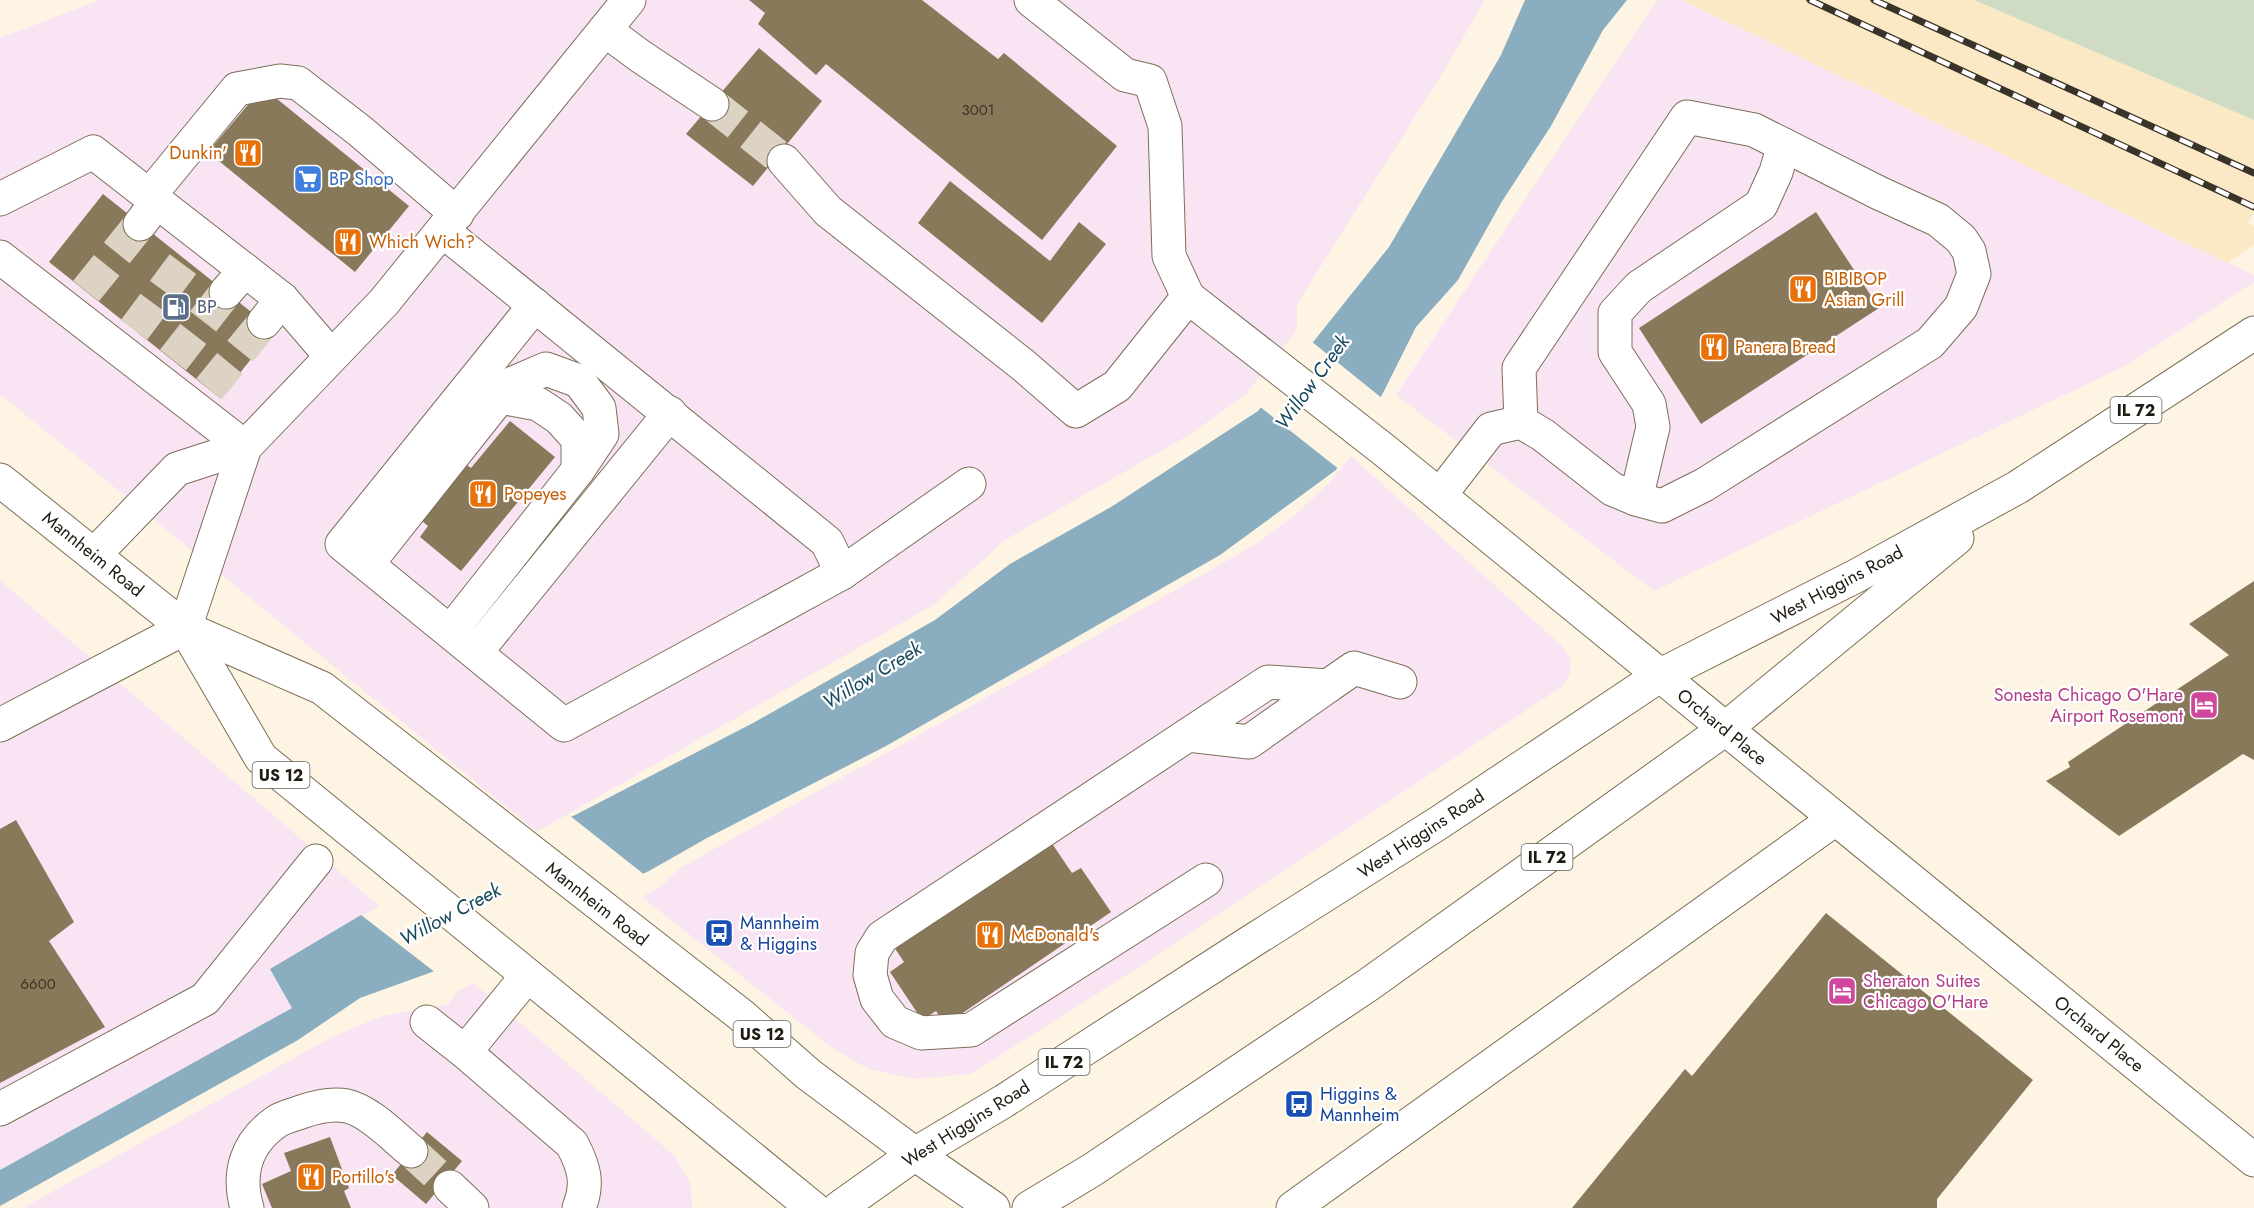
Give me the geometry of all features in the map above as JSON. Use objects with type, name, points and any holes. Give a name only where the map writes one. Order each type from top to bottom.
[{"type":"main road","points":[[0,725],[185,628],[245,447],[384,302],[629,0]]},
{"type":"main road","points":[[784,160],[828,211],[1023,365],[1076,411],[1117,386],[1188,297],[1169,255],[1165,126],[1150,81],[1125,75],[1031,0]]},
{"type":"main road","points":[[605,30],[712,104]]},
{"type":"main road","points":[[149,207],[237,90],[280,81],[298,83],[360,131],[535,305],[827,542],[842,573]]},
{"type":"main road","points":[[1440,495],[1491,429],[1521,422],[1543,435],[1612,489],[1662,506],[1704,485],[1930,343],[1961,307],[1974,274],[1969,251],[1961,239],[1938,220],[1878,193],[1754,130],[1687,117],[1519,368],[1521,422]]},
{"type":"main road","points":[[1636,499],[1653,427],[1650,404],[1615,352],[1615,313],[1639,287],[1761,205],[1776,172],[1784,145]]},
{"type":"main road","points":[[0,199],[93,152],[195,249],[331,356]]},
{"type":"main road","points":[[0,257],[77,301],[126,339],[201,398],[245,447]]},
{"type":"main road","name":"Orchard Place","points":[[1188,297],[1440,495],[2254,1161]]},
{"type":"main road","points":[[535,305],[342,544],[564,725],[842,573],[969,484]]},
{"type":"main road","name":"West Higgins Road","points":[[839,1208],[915,1154],[1004,1101],[1252,940],[1440,822],[1659,676],[1856,576],[2018,487],[2254,333]]},
{"type":"main road","points":[[368,563],[509,385],[546,369],[579,381],[599,408],[602,434],[578,470],[451,631]]},
{"type":"main road","points":[[476,652],[670,413]]},
{"type":"main road","points":[[94,555],[177,469],[245,447]]},
{"type":"main road","name":"Mannheim Road","points":[[0,480],[185,628],[322,688],[741,1016],[808,1074],[915,1154],[993,1208]]},
{"type":"main road","name":"West Higgins Road","points":[[1029,1208],[1092,1170],[1368,985],[1725,729],[2018,487]]},
{"type":"main road","name":"Mannheim Road","points":[[185,628],[261,758],[813,1208]]},
{"type":"main road","points":[[1206,880],[971,1030],[921,1033],[895,1022],[877,999],[870,975],[872,953],[882,937],[1268,682],[1328,686],[1354,668],[1400,682]]},
{"type":"main road","points":[[1293,1208],[1835,819]]},
{"type":"main road","points":[[0,1109],[205,999],[316,861]]},
{"type":"main road","points":[[465,1052],[519,970]]},
{"type":"main road","points":[[427,1022],[573,1144],[583,1165],[585,1193],[579,1208]]},
{"type":"main road","points":[[247,1208],[242,1192],[244,1163],[258,1138],[277,1121],[317,1106],[347,1106],[372,1119],[411,1151]]},
{"type":"shaded area","points":[[100,0],[1485,0],[1440,77],[1297,304],[1297,330],[1245,395],[1191,434],[1005,540],[935,604],[537,832],[0,394],[0,38]]},
{"type":"shaded area","points":[[1657,0],[1682,0],[2254,275],[2254,282],[2127,365],[1654,591],[1396,395]]},
{"type":"shaded area","points":[[1682,0],[1974,0],[2254,120],[2254,212],[2248,223],[2254,226],[2254,245],[2227,263]]},
{"type":"shaded area","points":[[1351,456],[1561,645],[1570,658],[1570,674],[1563,686],[1136,969],[971,1074],[913,1079],[869,1069],[833,1049],[642,897],[660,887],[680,868],[1256,544],[1296,514],[1329,483]]},
{"type":"shaded area","points":[[0,580],[379,906],[270,969],[293,1008],[0,1170]]},
{"type":"shaded area","points":[[474,983],[675,1156],[691,1185],[692,1208],[23,1208],[332,1037],[382,1016],[448,1004],[458,991]]},
{"type":"green space","points":[[1974,0],[2254,0],[2254,120]]},
{"type":"water","name":"Willow Creek","points":[[1525,0],[1627,0],[1603,30],[1551,126],[1501,203],[1458,280],[1416,327],[1383,393],[1336,470],[1220,555],[886,746],[707,838],[649,871],[432,972],[360,998],[298,1040],[0,1206],[0,1170],[292,1008],[270,969],[361,915],[370,916],[577,814],[753,723],[935,620],[1010,564],[1111,507],[1258,411],[1389,247],[1501,55]]},
{"type":"pier","points":[[1311,341],[1383,399],[1340,470],[1259,406]]},
{"type":"pier","points":[[569,815],[646,876],[436,973],[361,915],[369,913]]},
{"type":"building","points":[[749,0],[922,0],[998,59],[1004,53],[1117,146],[1042,240],[826,64],[816,75],[758,24],[765,13]]},
{"type":"building","points":[[759,48],[822,101],[753,186],[686,134]]},
{"type":"building","name":"BP Shop","points":[[271,94],[409,206],[355,272],[208,152],[252,100]]},
{"type":"building","points":[[950,181],[1050,261],[1079,222],[1106,244],[1042,323],[918,223]]},
{"type":"building","name":"BP","points":[[103,194],[274,330],[220,398],[49,262]]},
{"type":"building","points":[[1816,212],[1879,308],[1701,424],[1639,328]]},
{"type":"building","name":"Popeyes","points":[[510,421],[555,457],[461,571],[420,537],[428,526],[421,520],[467,465],[471,468]]},
{"type":"building","name":"Sonesta Chicago O'Hare Airport Rosemont","points":[[2254,581],[2254,760],[2243,754],[2119,836],[2046,781],[2070,767],[2068,762],[2229,655],[2189,624]]},
{"type":"building","points":[[16,820],[74,922],[49,941],[105,1027],[0,1083],[0,829]]},
{"type":"building","name":"McDonald's","points":[[1051,842],[1072,873],[1081,868],[1111,912],[945,1025],[936,1011],[922,1020],[890,972],[904,962],[894,947]]},
{"type":"building","name":"Sheraton Suites Chicago O'Hare","points":[[1826,913],[2033,1080],[1937,1199],[1937,1208],[1572,1208],[1685,1069],[1692,1076]]},
{"type":"building","points":[[427,1132],[462,1161],[426,1204],[392,1175]]},
{"type":"building","name":"Portillo's","points":[[330,1137],[349,1188],[344,1191],[351,1208],[272,1208],[262,1184],[291,1171],[284,1153]]},
{"type":"tunnel","points":[[712,104],[784,161]]},
{"type":"tunnel","points":[[86,291],[140,224]]},
{"type":"tunnel","points":[[134,330],[186,260]]},
{"type":"tunnel","points":[[173,360],[226,292]]},
{"type":"tunnel","points":[[209,389],[264,322]]},
{"type":"tunnel","points":[[411,1151],[450,1187]]},
{"type":"railway","points":[[1810,0],[2254,207]]},
{"type":"railway","points":[[1874,0],[2254,173]]},
{"type":"place","name":"Dunkin'","points":[[248,153]]},
{"type":"place","name":"BP Shop","points":[[308,179]]},
{"type":"place","name":"Which Wich?","points":[[348,242]]},
{"type":"place","name":"BIBIBOP Asian Grill","points":[[1803,289]]},
{"type":"place","name":"BP","points":[[176,307]]},
{"type":"place","name":"Panera Bread","points":[[1714,347]]},
{"type":"place","name":"Popeyes","points":[[483,494]]},
{"type":"place","name":"Sonesta Chicago O'Hare Airport Rosemont","points":[[2204,705]]},
{"type":"place","name":"Mannheim & Higgins","points":[[719,933]]},
{"type":"place","name":"McDonald's","points":[[990,935]]},
{"type":"place","name":"Sheraton Suites Chicago O'Hare","points":[[1842,991]]},
{"type":"place","name":"Higgins & Mannheim","points":[[1299,1104]]},
{"type":"place","name":"Portillo's","points":[[311,1177]]}]
